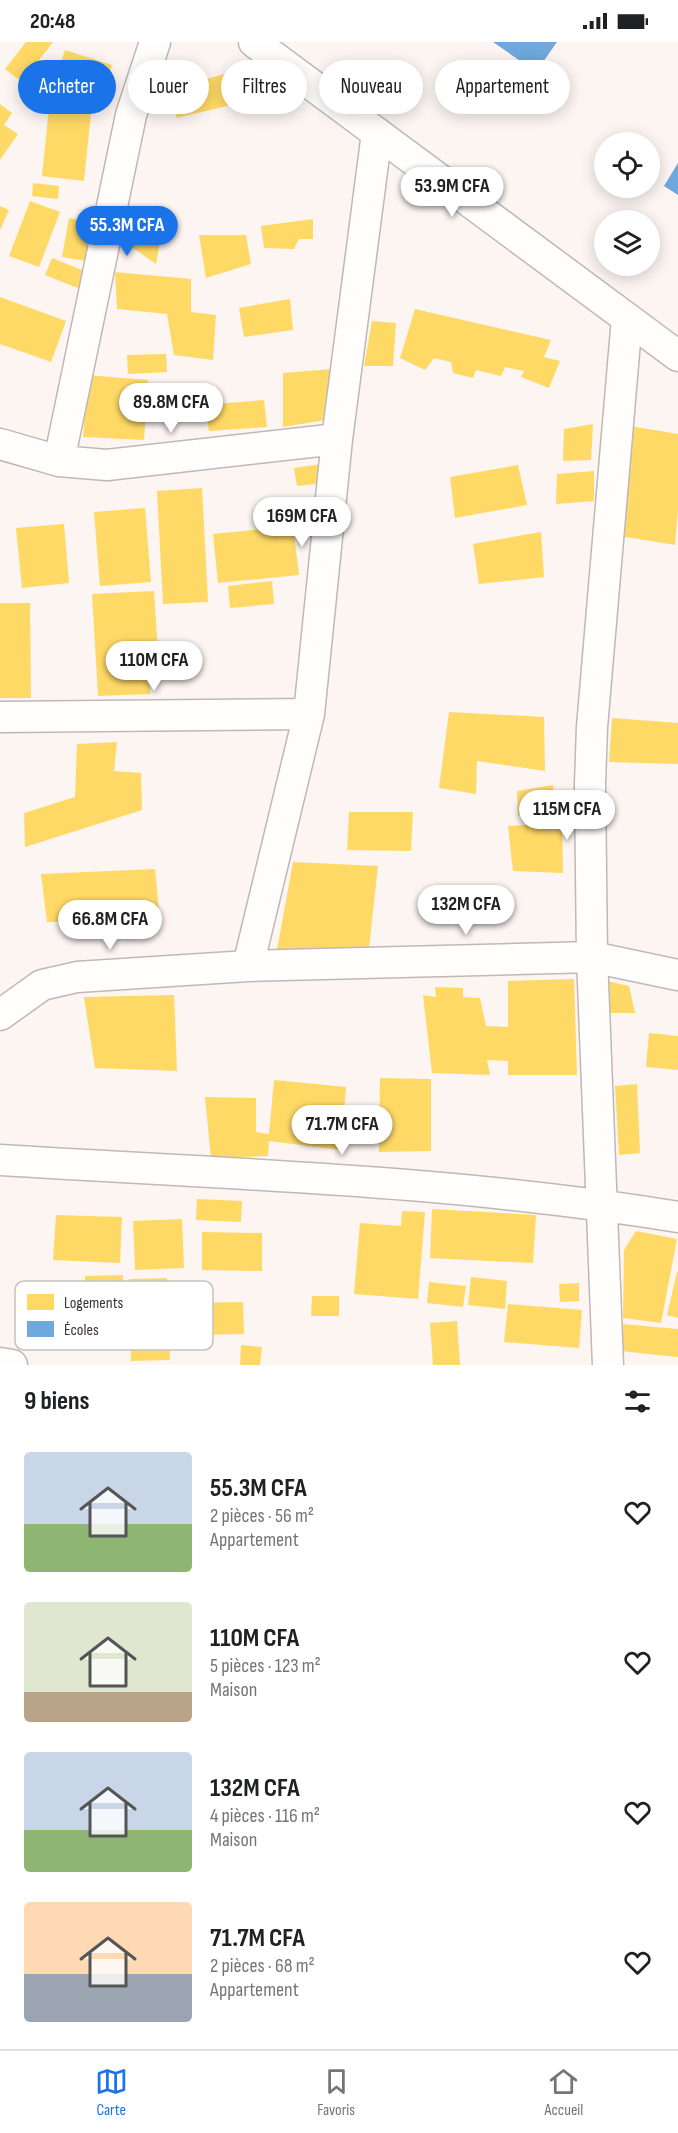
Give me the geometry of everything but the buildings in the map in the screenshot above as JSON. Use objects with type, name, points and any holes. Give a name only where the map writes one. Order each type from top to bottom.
[{"type":"street","points":[[59,462],[130,116],[155,42]]},
{"type":"street","points":[[254,42],[678,356]]},
{"type":"street","points":[[248,966],[309,714],[337,439],[377,134]]},
{"type":"street","points":[[608,1365],[592,957],[590,784],[592,727],[627,318]]},
{"type":"street","points":[[0,444],[59,462],[107,465],[337,439]]},
{"type":"street","points":[[0,717],[309,714]]},
{"type":"street","points":[[0,1015],[42,985],[77,977],[248,966],[592,957],[678,975]]},
{"type":"street","points":[[0,1160],[385,1183],[601,1204],[678,1217]]},
{"type":"street","points":[[0,1363],[12,1365]]}]
